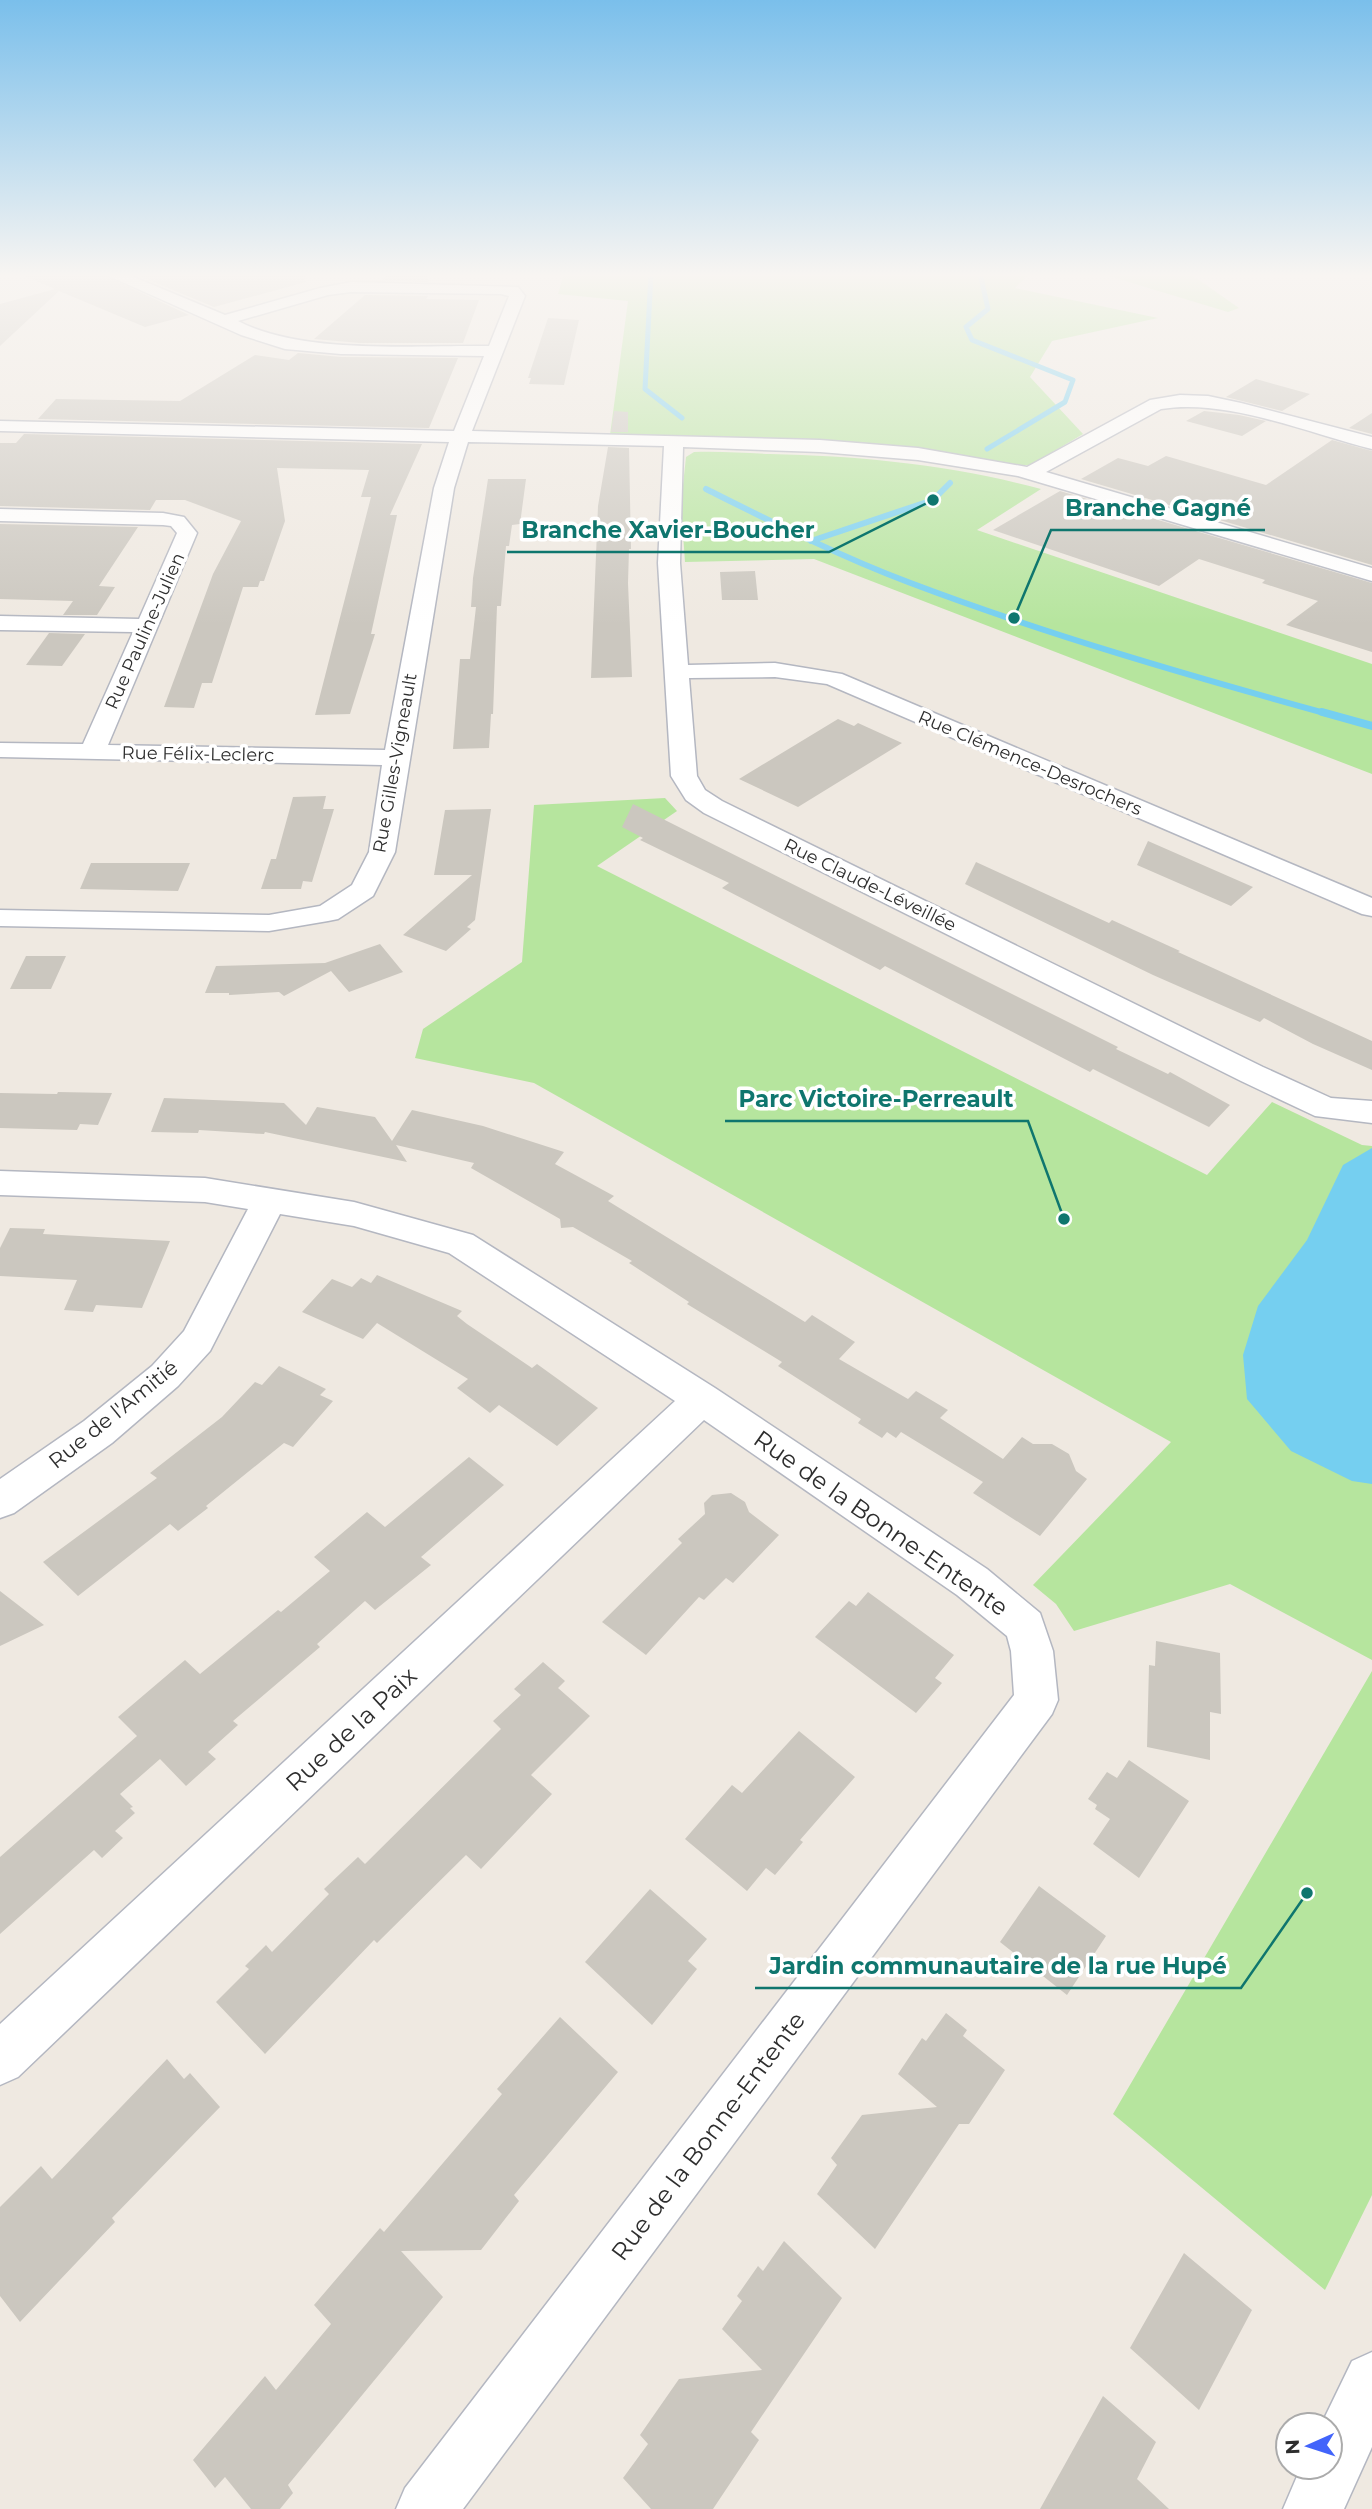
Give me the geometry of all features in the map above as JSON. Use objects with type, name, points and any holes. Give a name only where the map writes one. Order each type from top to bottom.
[{"type":"street","name":"Rue Gilles-Vigneault","points":[[0,918],[269,923],[328,913],[363,890],[382,852],[444,488],[479,390]]},
{"type":"street","points":[[1030,473],[1156,404],[1180,400],[1208,401],[1372,443]]},
{"type":"street","points":[[0,426],[674,441],[820,446],[894,452],[1030,473],[1372,575]]},
{"type":"street","name":"Rue Claude-Léveillée","points":[[674,441],[669,563],[684,776],[695,795],[713,807],[1252,1074],[1326,1108],[1372,1112]]},
{"type":"street","name":"Rue Pauline-Julien","points":[[0,515],[163,519],[177,521],[187,533],[92,752]]},
{"type":"street","points":[[0,623],[147,626]]},
{"type":"street","name":"Rue Clémence-Desrochers","points":[[676,672],[771,668],[834,679],[1372,908]]},
{"type":"street","name":"Rue Félix-Leclerc","points":[[0,750],[396,758]]},
{"type":"street","name":"Rue de la Bonne-Entente","points":[[0,1183],[205,1190],[354,1214],[461,1244],[702,1399],[972,1582],[1025,1626],[1032,1651],[1036,1700],[426,2509]]},
{"type":"street","name":"Rue de l'Amitié","points":[[0,1501],[98,1432],[165,1376],[197,1341],[269,1202]]},
{"type":"street","name":"Rue de la Paix","points":[[0,2059],[702,1399]]},
{"type":"street","points":[[1313,2509],[1372,2381]]},
{"type":"green space","points":[[616,390],[1042,390],[1083,434],[1031,465],[884,445],[610,435]]},
{"type":"green space","points":[[694,452],[873,460],[940,468],[1041,489],[977,530],[1372,664],[1372,774],[814,559],[685,562],[681,504],[686,457]]},
{"type":"green space","points":[[665,798],[677,811],[597,866],[1207,1175],[1272,1102],[1362,1145],[1372,1146],[1372,1660],[1230,1584],[1074,1631],[1056,1604],[1033,1585],[1171,1442],[534,1083],[415,1058],[423,1029],[522,962],[534,805]]},
{"type":"green space","points":[[1372,1671],[1372,2195],[1325,2290],[1113,2114]]},
{"type":"water","points":[[1372,1148],[1372,1484],[1352,1481],[1291,1451],[1247,1399],[1243,1355],[1258,1306],[1307,1240],[1343,1165]]},
{"type":"building","points":[[198,390],[445,390],[429,428],[38,419],[56,399],[180,401]]},
{"type":"building","points":[[1238,390],[1296,390],[1310,394],[1282,411],[1226,397]]},
{"type":"building","points":[[614,411],[628,412],[628,432],[611,432]]},
{"type":"building","points":[[1204,411],[1266,421],[1242,436],[1186,421]]},
{"type":"building","points":[[1372,413],[1372,434],[1349,428]]},
{"type":"building","points":[[24,434],[422,444],[390,515],[397,515],[371,634],[375,634],[350,714],[315,715],[371,497],[361,497],[369,470],[277,468],[285,521],[264,581],[260,581],[258,587],[243,587],[212,683],[202,683],[194,708],[164,707],[213,574],[241,521],[185,500],[156,500],[150,510],[0,506],[0,443],[16,443]]},
{"type":"building","points":[[1332,440],[1372,451],[1372,565],[1081,479],[1118,458],[1148,466],[1166,456],[1266,485]]},
{"type":"building","points":[[608,447],[629,448],[631,549],[628,583],[632,677],[591,678],[598,506]]},
{"type":"building","points":[[488,479],[526,479],[520,524],[512,525],[509,546],[506,546],[501,606],[497,606],[489,748],[453,749],[460,659],[470,659],[476,607],[471,607],[473,578]]},
{"type":"building","points":[[1060,491],[1372,583],[1372,652],[1286,625],[1318,601],[1262,583],[1265,580],[1199,559],[1159,586],[993,530]]},
{"type":"building","points":[[0,524],[138,527],[99,586],[115,587],[97,615],[63,615],[73,601],[0,599]]},
{"type":"building","points":[[755,571],[758,600],[722,600],[720,572]]},
{"type":"building","points":[[49,633],[85,634],[62,666],[26,665]]},
{"type":"building","points":[[838,719],[854,726],[858,723],[902,743],[798,807],[739,779]]},
{"type":"building","points":[[326,796],[323,809],[334,809],[312,882],[303,881],[301,889],[261,889],[271,859],[276,859],[293,797]]},
{"type":"building","points":[[633,804],[1118,1047],[1116,1049],[1168,1074],[1170,1072],[1230,1105],[1209,1127],[1093,1069],[1090,1072],[885,966],[880,970],[722,888],[729,883],[640,840],[643,838],[622,827]]},
{"type":"building","points":[[491,809],[475,920],[467,927],[471,929],[446,951],[403,935],[472,875],[434,875],[445,810]]},
{"type":"building","points":[[1148,841],[1253,887],[1231,906],[1137,865]]},
{"type":"building","points":[[976,862],[1109,923],[1112,920],[1372,1041],[1372,1070],[1313,1044],[1264,1018],[1260,1022],[1153,975],[965,884]]},
{"type":"building","points":[[91,863],[190,863],[178,891],[80,889]]},
{"type":"building","points":[[380,944],[403,972],[349,992],[331,971],[284,996],[279,992],[229,995],[205,993],[216,966],[325,963]]},
{"type":"building","points":[[26,956],[66,956],[51,989],[10,989]]},
{"type":"building","points":[[0,1093],[112,1093],[98,1125],[80,1124],[77,1130],[0,1128]]},
{"type":"building","points":[[164,1098],[284,1103],[306,1125],[317,1107],[375,1117],[392,1141],[412,1110],[483,1126],[564,1152],[555,1164],[614,1196],[608,1201],[805,1322],[812,1315],[855,1342],[839,1359],[908,1399],[916,1391],[948,1410],[940,1418],[1003,1459],[1022,1437],[1033,1444],[1052,1444],[1069,1454],[1076,1471],[1087,1479],[1040,1536],[973,1493],[983,1482],[901,1432],[896,1438],[887,1432],[882,1438],[858,1423],[861,1419],[778,1366],[782,1362],[687,1304],[689,1302],[629,1263],[632,1261],[573,1227],[561,1228],[560,1219],[471,1168],[474,1163],[396,1145],[407,1162],[265,1132],[151,1132]]},
{"type":"building","points":[[10,1228],[45,1229],[43,1234],[170,1241],[142,1308],[96,1305],[93,1312],[64,1310],[77,1280],[0,1276],[0,1248]]},
{"type":"building","points":[[377,1275],[462,1311],[457,1316],[467,1324],[532,1368],[537,1364],[598,1408],[557,1446],[499,1405],[490,1413],[457,1388],[468,1379],[377,1323],[363,1339],[302,1312],[332,1279],[352,1287],[361,1278],[371,1283]]},
{"type":"building","points":[[279,1366],[326,1389],[320,1395],[333,1401],[293,1447],[284,1443],[178,1531],[170,1524],[78,1596],[43,1562],[157,1478],[150,1473],[222,1417],[255,1382],[262,1385]]},
{"type":"building","points":[[469,1457],[504,1485],[421,1557],[431,1565],[375,1610],[365,1601],[317,1644],[320,1647],[233,1721],[238,1725],[208,1752],[216,1759],[186,1786],[160,1759],[120,1794],[133,1807],[130,1808],[135,1813],[115,1831],[123,1838],[102,1858],[94,1850],[0,1934],[0,1857],[137,1736],[118,1717],[185,1660],[200,1674],[278,1610],[281,1612],[330,1571],[314,1557],[367,1512],[385,1527]]},
{"type":"building","points":[[731,1493],[745,1502],[749,1512],[779,1535],[733,1583],[726,1578],[704,1600],[699,1597],[646,1655],[602,1622],[682,1543],[678,1539],[705,1514],[704,1503],[712,1495]]},
{"type":"building","points":[[0,1591],[44,1625],[0,1646]]},
{"type":"building","points":[[868,1592],[954,1655],[935,1678],[942,1683],[916,1713],[815,1637],[849,1601],[856,1606]]},
{"type":"building","points":[[1156,1641],[1220,1653],[1221,1714],[1210,1712],[1210,1760],[1147,1747],[1149,1665],[1155,1666]]},
{"type":"building","points":[[543,1662],[565,1681],[558,1688],[590,1716],[531,1775],[552,1794],[481,1869],[466,1855],[377,1943],[374,1940],[265,2054],[216,2002],[249,1969],[245,1966],[266,1945],[272,1952],[329,1894],[324,1889],[358,1857],[365,1864],[501,1729],[493,1721],[521,1695],[514,1689]]},
{"type":"building","points":[[799,1731],[855,1777],[800,1840],[803,1842],[775,1875],[766,1868],[747,1891],[685,1839],[732,1785],[742,1793]]},
{"type":"building","points":[[1129,1760],[1189,1801],[1139,1878],[1093,1844],[1110,1819],[1095,1809],[1097,1805],[1088,1799],[1107,1772],[1117,1778]]},
{"type":"building","points":[[1039,1886],[1106,1936],[1067,1995],[1000,1942]]},
{"type":"building","points":[[650,1889],[707,1939],[688,1961],[697,1969],[652,2025],[585,1962]]},
{"type":"building","points":[[946,2013],[967,2030],[963,2036],[1005,2070],[969,2124],[959,2124],[875,2249],[817,2194],[837,2165],[831,2158],[862,2115],[937,2107],[898,2074],[922,2038],[926,2041]]},
{"type":"building","points":[[560,2017],[618,2072],[514,2195],[519,2201],[481,2250],[401,2251],[443,2297],[288,2485],[293,2493],[280,2509],[251,2509],[225,2477],[215,2488],[193,2460],[265,2376],[276,2390],[331,2324],[314,2305],[380,2228],[384,2232],[502,2094],[497,2089]]},
{"type":"building","points":[[167,2059],[184,2079],[190,2073],[220,2107],[112,2218],[115,2222],[20,2322],[0,2296],[0,2207],[41,2166],[52,2179]]},
{"type":"building","points":[[784,2241],[842,2298],[751,2432],[759,2440],[713,2509],[651,2509],[623,2478],[648,2444],[640,2435],[679,2379],[762,2370],[722,2329],[742,2301],[737,2296],[758,2266],[763,2271]]},
{"type":"building","points":[[1184,2253],[1252,2310],[1199,2410],[1130,2348]]},
{"type":"building","points":[[1103,2396],[1156,2442],[1137,2479],[1169,2509],[1040,2509]]},
{"type":"waterway","points":[[646,390],[682,418]]},
{"type":"waterway","points":[[987,449],[1065,402],[1069,390]]},
{"type":"waterway","points":[[812,541],[933,500],[950,483]]},
{"type":"waterway","points":[[706,489],[812,541]]},
{"type":"waterway","points":[[812,541],[908,582],[1012,619],[1116,653],[1328,714]]},
{"type":"waterway","points":[[1322,712],[1372,726]]},
{"type":"place","name":"Branche Xavier-Boucher","points":[[933,500]]},
{"type":"place","name":"Branche Gagné","points":[[1014,618]]},
{"type":"place","name":"Parc Victoire-Perreault","points":[[1064,1219]]},
{"type":"place","name":"Jardin communautaire de la rue Hupé","points":[[1307,1893]]}]
